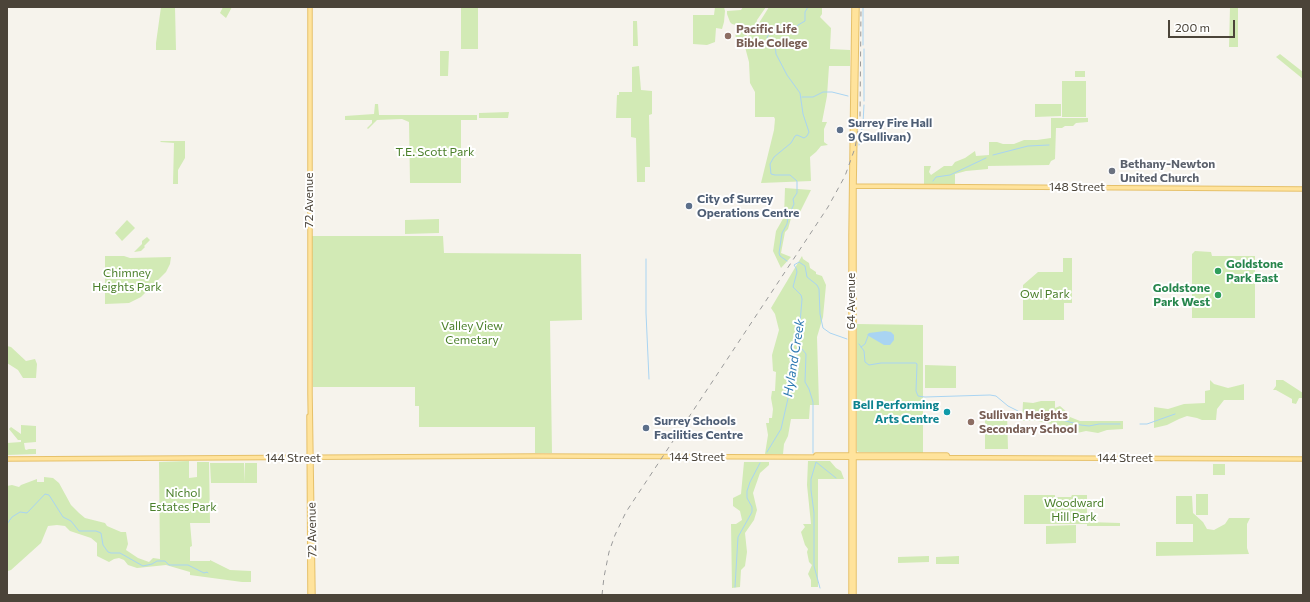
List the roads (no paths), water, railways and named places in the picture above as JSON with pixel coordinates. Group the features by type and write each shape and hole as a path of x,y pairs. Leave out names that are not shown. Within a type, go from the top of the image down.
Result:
{"main road":[{"name":"72 Avenue","path":"310,7 310,595"},
{"name":"64 Avenue","path":"854,7 851,386 854,595"},
{"name":"64 Avenue","path":"854,81 857,7"},
{"name":"64 Avenue","path":"851,595 851,491 854,423 853,186"},
{"name":"148 Street","path":"853,186 1303,188"},
{"path":"851,386 854,404"},
{"path":"851,409 854,423"},
{"name":"144 Street","path":"7,459 578,456 1303,459"},
{"name":"72 Avenue","path":"310,458 313,595"},
{"path":"851,491 854,513"}],"water":[{"path":"885,331 891,332 894,335 894,340 890,345 884,345 867,335 869,333"}],"waterway":[{"name":"Hyland Creek","path":"787,261 780,256 779,253 782,233 794,204 793,199 797,193 797,181 790,175 771,174 770,164 774,157 791,143 795,136 797,135 804,138 809,132 803,114 800,93 787,75 776,54 775,44 768,40 767,37 779,25 787,24 791,30 794,31 798,25 805,21 805,12 808,7"},
{"path":"863,7 863,45"},
{"path":"864,49 864,101"},
{"path":"802,97 813,97 823,92 832,92 848,96"},
{"path":"859,145 863,123 864,105"},
{"path":"993,155 1028,146 1049,145"},
{"path":"933,181 936,177 950,175 986,158"},
{"path":"646,259 646,313 649,379"},
{"name":"Hyland Creek","path":"767,452 781,429 797,359 802,299 801,295 793,287 797,272 794,265 799,262 805,266 807,277 817,285 819,289 820,314 823,328 830,333 847,339"},
{"path":"861,347 865,344 868,336"},
{"path":"798,344 806,354 805,382 813,402 813,453"},
{"path":"859,344 864,351 865,362 869,365 881,363 916,363 916,391 918,396 990,395 996,396 1008,406 1018,411"},
{"path":"1024,410 1081,425 1089,426 1099,424 1120,424"},
{"path":"1140,424 1147,424 1175,414"},
{"path":"820,588 814,566 814,513 811,490 811,479 816,462 836,478"},
{"name":"Hyland Creek","path":"735,587 738,537 752,512 752,507 747,498 747,491 760,463"},
{"path":"7,524 12,517 20,512 27,513 45,494 49,495 63,517 71,521 79,531 96,531 101,533 103,545 108,552 120,553 143,566 157,561 165,561 169,565 188,565 204,573 208,573"}],"railway":[{"path":"602,595 609,552 626,512 828,207 845,176 855,148 860,119 861,7"}],"place":[{"name":"Pacific Life Bible College","path":"728,36"},
{"name":"Surrey Fire Hall 9 (Sullivan)","path":"840,130"},
{"name":"Bethany-Newton United Church","path":"1112,171"},
{"name":"City of Surrey Operations Centre","path":"689,206"},
{"name":"Goldstone Park East","path":"1218,271"},
{"name":"Goldstone Park West","path":"1218,295"},
{"name":"Bell Performing Arts Centre","path":"947,412"},
{"name":"Sullivan Heights Secondary School","path":"971,422"},
{"name":"Surrey Schools Facilities Centre","path":"646,428"}],"park label":[{"name":"T.E. Scott Park","path":"435,152"},
{"name":"Chimney Heights Park","path":"127,280"},
{"name":"Owl Park","path":"1045,294"},
{"name":"Valley View Cemetary","path":"472,333"},
{"name":"Nichol Estates Park","path":"183,500"},
{"name":"Woodward Hill Park","path":"1074,510"}]}
